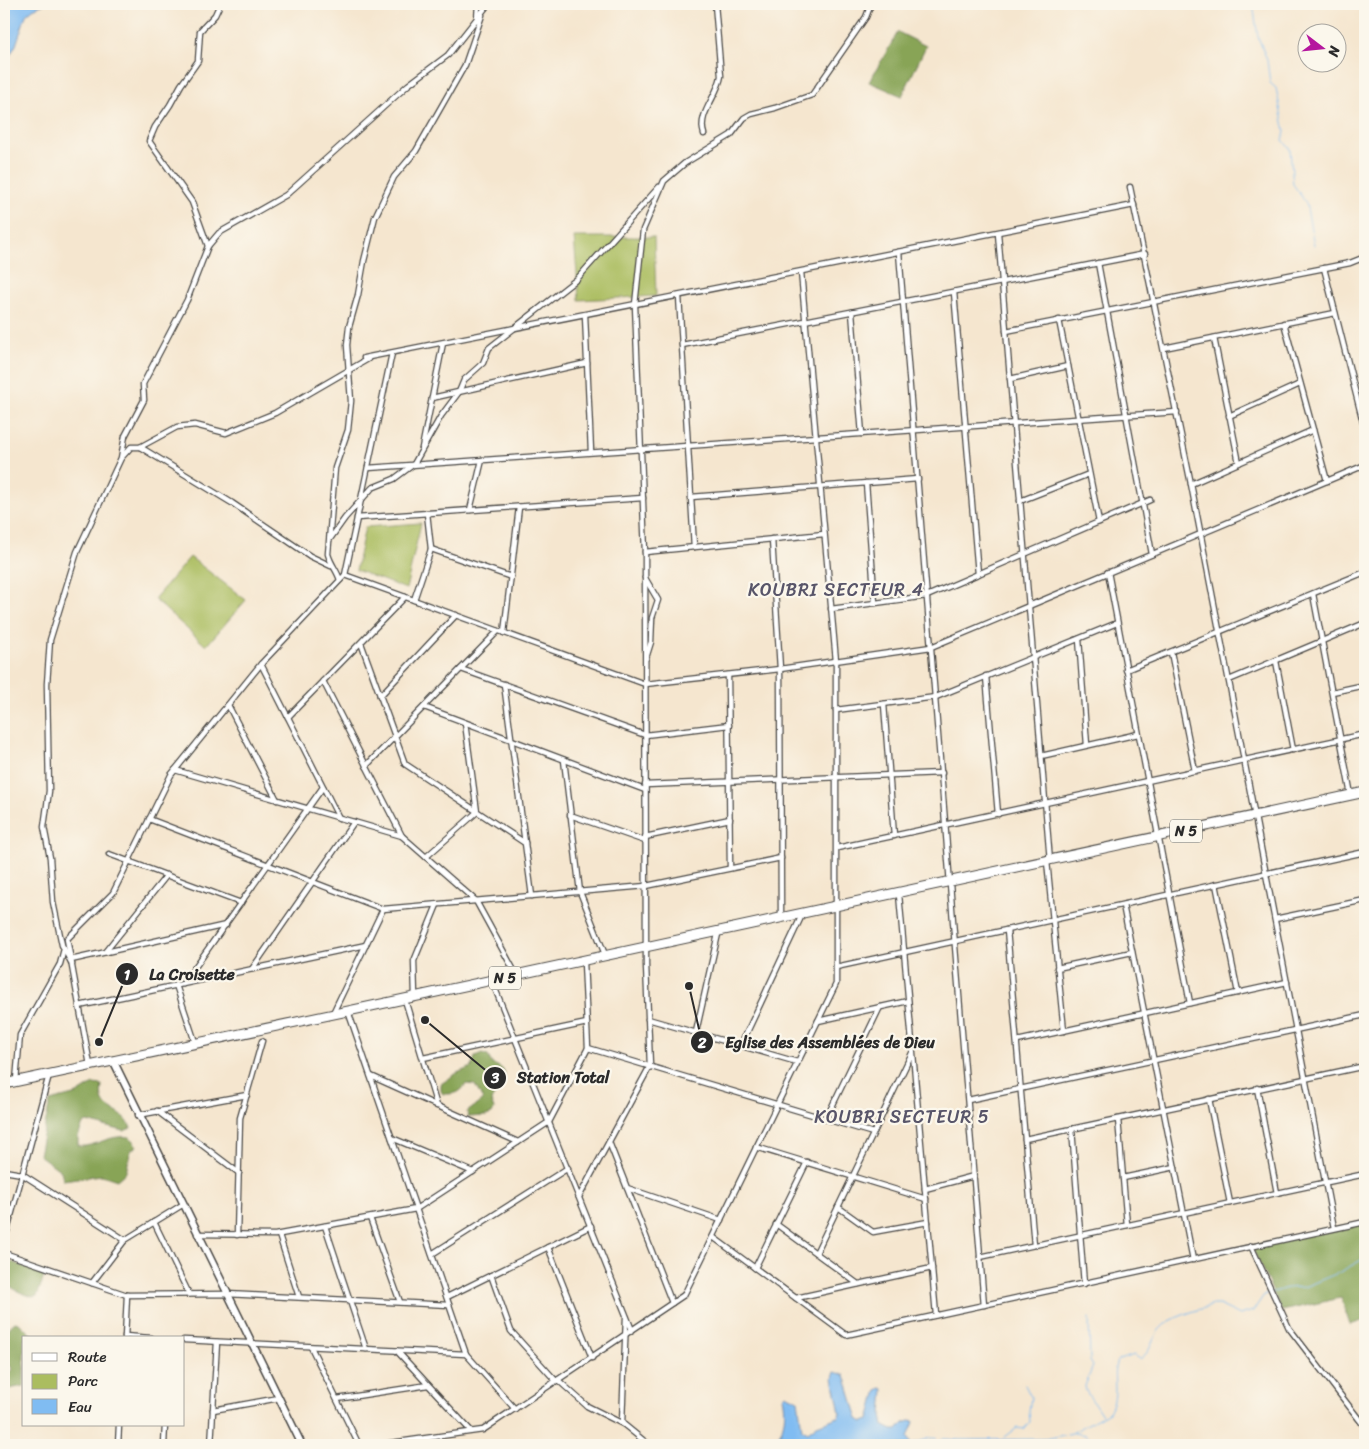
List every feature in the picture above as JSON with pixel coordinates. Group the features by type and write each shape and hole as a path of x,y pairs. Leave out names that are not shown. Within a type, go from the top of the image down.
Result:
{"highway":[{"name":"N 5","path":"4,1084 404,998 718,934 1365,792"}],"main road":[{"path":"113,1060 138,1115 302,1445"}],"street":[{"path":"208,246 192,202 149,141 155,127 170,105 180,85 198,61 200,31 215,15 220,4"},
{"path":"475,34 478,4"},
{"path":"704,134 702,120 720,85 722,76 715,4"},
{"path":"330,541 361,498 372,488 394,479 416,464 441,416 459,392 464,380 483,363 489,348 577,279 664,181 686,163 731,135 744,118 750,114 775,108 812,95 866,17 871,4"},
{"path":"72,962 64,949 53,902 50,858 44,827 49,791 47,684 50,640 77,552 121,458 125,436 144,400 143,384 187,300 208,246 219,233 286,195 408,84 448,54 488,5"},
{"path":"331,566 328,554 335,468 348,430 351,401 347,345 349,326 375,217 394,177 416,151 465,65 475,34 488,5"},
{"path":"579,1197 650,1066 646,949 645,552 634,305 643,230 664,181"},
{"path":"1130,187 1191,484 1334,1228"},
{"path":"364,358 1134,205"},
{"path":"998,233 1045,803 1048,861 1064,1031"},
{"path":"900,252 984,1305"},
{"path":"682,345 1145,254"},
{"path":"1006,331 1350,263 1365,257"},
{"path":"1098,263 1152,554"},
{"path":"1324,268 1365,430"},
{"path":"376,1445 483,1430 684,1294 836,984 836,661 801,272"},
{"path":"954,292 978,574"},
{"path":"679,296 694,547"},
{"path":"852,312 862,434"},
{"path":"1164,348 1335,313"},
{"path":"585,315 591,452"},
{"path":"1059,320 1099,522"},
{"path":"1284,324 1327,481"},
{"path":"1214,338 1238,463"},
{"path":"421,453 443,343"},
{"path":"16,1082 20,1035 60,964 68,939 113,893 174,770 261,664 345,575 392,353"},
{"path":"121,458 131,447 140,447 176,427 195,426 226,433 274,413 371,357"},
{"path":"432,398 587,363"},
{"path":"1010,379 1068,366"},
{"path":"1229,416 1300,384"},
{"path":"368,468 1176,412"},
{"path":"1191,484 1313,430"},
{"path":"140,447 232,503 310,556 331,566 338,573 340,580"},
{"path":"470,510 482,460"},
{"path":"345,575 645,684 780,669 932,647 1365,465"},
{"path":"1020,501 1089,474"},
{"path":"691,497 918,480"},
{"path":"866,484 876,603"},
{"path":"357,518 643,498"},
{"path":"831,609 927,596 1150,500"},
{"path":"504,633 519,507"},
{"path":"414,600 432,549 427,513"},
{"path":"645,552 824,534"},
{"path":"772,539 780,669 781,920"},
{"path":"432,549 511,577"},
{"path":"1108,572 1190,1003"},
{"path":"1126,670 1365,572"},
{"path":"645,578 658,600 652,618 650,642 645,664"},
{"path":"1313,594 1352,795"},
{"path":"288,717 405,597"},
{"path":"380,696 456,615"},
{"path":"836,710 936,697 1117,623"},
{"path":"1229,680 1365,624"},
{"path":"366,766 498,631"},
{"path":"1079,639 1087,745"},
{"path":"361,643 405,764 525,843"},
{"path":"1171,652 1195,771"},
{"path":"1276,661 1293,750"},
{"path":"261,664 339,818"},
{"path":"461,668 645,735 729,725"},
{"path":"728,675 730,868"},
{"path":"986,676 998,814"},
{"path":"323,681 402,836 476,901 517,976"},
{"path":"504,684 532,896"},
{"path":"1332,692 1365,686"},
{"path":"884,704 894,836"},
{"path":"228,705 277,800"},
{"path":"424,707 564,760 645,788 729,782 942,773"},
{"path":"465,722 477,812"},
{"path":"1041,756 1138,734"},
{"path":"837,848 1365,734"},
{"path":"564,760 580,892 606,957"},
{"path":"174,770 402,836"},
{"path":"184,984 324,787"},
{"path":"426,857 477,812"},
{"path":"570,815 645,839 730,818"},
{"path":"149,820 383,909 646,886 781,858"},
{"path":"252,969 354,822"},
{"path":"836,967 1365,852"},
{"path":"109,854 241,903"},
{"path":"105,952 167,875"},
{"path":"1216,884 1238,993"},
{"path":"899,894 936,1316"},
{"path":"1275,919 1365,900"},
{"path":"415,996 414,961 437,904"},
{"path":"1122,905 1193,1260"},
{"path":"333,1013 383,909"},
{"path":"741,1045 802,915"},
{"path":"72,962 105,952 226,925"},
{"path":"1007,930 1034,1245"},
{"path":"696,1032 718,934"},
{"path":"68,942 90,1065"},
{"path":"79,1006 366,945"},
{"path":"1057,968 1132,952"},
{"path":"197,1234 279,1235 416,1209 549,1122 588,1048 584,962"},
{"path":"492,981 632,1330"},
{"path":"1017,1041 1288,982"},
{"path":"176,985 195,1042"},
{"path":"404,998 438,1106"},
{"path":"818,1021 908,1001"},
{"path":"826,1119 880,1007"},
{"path":"348,1010 466,1354 515,1408"},
{"path":"968,1100 1365,1015"},
{"path":"648,1019 798,1062"},
{"path":"423,1058 587,1023"},
{"path":"237,1235 240,1118 262,1041"},
{"path":"588,1048 873,1134"},
{"path":"816,1253 913,1052"},
{"path":"1025,1139 1365,1066"},
{"path":"4,1242 49,1074"},
{"path":"370,1076 518,1142"},
{"path":"1257,1088 1277,1193"},
{"path":"138,1115 247,1095"},
{"path":"1209,1099 1230,1203"},
{"path":"157,1111 238,1173"},
{"path":"1118,1118 1127,1225"},
{"path":"1072,1129 1084,1284"},
{"path":"392,1138 473,1172"},
{"path":"609,1142 672,1303"},
{"path":"756,1147 926,1199"},
{"path":"755,1268 807,1162"},
{"path":"1123,1178 1175,1167"},
{"path":"432,1254 568,1168"},
{"path":"4,1171 22,1174 125,1240"},
{"path":"980,1257 1365,1174"},
{"path":"925,1189 974,1176"},
{"path":"627,1188 721,1220"},
{"path":"92,1283 125,1240 182,1204"},
{"path":"838,1207 873,1232 928,1222"},
{"path":"370,1218 400,1302"},
{"path":"154,1222 190,1294"},
{"path":"712,1237 846,1335 1365,1222"},
{"path":"776,1224 858,1284"},
{"path":"325,1226 366,1349"},
{"path":"447,1297 591,1226"},
{"path":"279,1235 299,1297"},
{"path":"1251,1246 1289,1328 1365,1427"},
{"path":"548,1247 592,1358"},
{"path":"4,1252 128,1295 227,1294 450,1305"},
{"path":"796,1298 932,1268"},
{"path":"491,1275 511,1331 557,1381 587,1406 623,1424 649,1445"},
{"path":"125,1336 128,1295"},
{"path":"623,1424 626,1313"},
{"path":"185,1340 466,1354"},
{"path":"211,1445 217,1342"},
{"path":"311,1347 359,1445"},
{"path":"397,1351 470,1431"},
{"path":"337,1399 428,1384"},
{"path":"213,1410 279,1398"},
{"path":"118,1445 119,1426"},
{"path":"164,1445 165,1426"}],"green space":[{"path":"898,32 926,46 902,96 869,82"},
{"path":"574,237 654,237 656,296 579,300"},
{"path":"421,523 406,589 356,570 365,527"},
{"path":"190,557 246,600 206,646 154,599"},
{"path":"482,1054 488,1056 492,1064 504,1071 504,1081 491,1101 494,1109 492,1114 468,1117 467,1112 483,1100 475,1085 466,1084 456,1093 443,1094 441,1084 457,1073 472,1067 475,1057"},
{"path":"93,1084 102,1085 101,1095 103,1101 122,1116 131,1128 124,1131 87,1122 83,1124 78,1137 78,1146 90,1145 115,1137 130,1137 137,1146 131,1150 126,1172 117,1180 102,1175 63,1180 61,1171 39,1155 50,1101 77,1094"},
{"path":"1365,1222 1365,1320 1350,1325 1341,1298 1282,1311 1251,1246"},
{"path":"9,1261 45,1274 37,1296 33,1297 10,1286 6,1276"},
{"path":"15,1322 19,1323 33,1336 22,1336 22,1386 9,1389 5,1385 5,1378 12,1369 6,1357 4,1344 10,1327"}],"water":[{"path":"4,4 44,4 26,15 16,45 4,65"},
{"path":"835,1372 845,1375 858,1419 863,1422 869,1420 877,1390 884,1389 882,1415 884,1426 892,1430 898,1430 904,1423 913,1420 914,1422 908,1437 912,1445 770,1445 779,1436 783,1424 785,1410 783,1397 786,1394 798,1400 802,1429 808,1432 817,1425 838,1417 840,1413 833,1378"}],"waterway":[{"path":"1253,4 1258,37 1267,60 1270,83 1276,88 1285,132 1283,140 1290,149 1293,184 1306,203 1314,245"},
{"path":"908,1445 931,1438 960,1440 1046,1439 1072,1433 1109,1412 1114,1398 1114,1373 1117,1361 1134,1355 1140,1359 1144,1356 1159,1330 1170,1321 1184,1314 1213,1305 1219,1305 1240,1315 1253,1311 1264,1295 1287,1288 1304,1287 1338,1273 1365,1258"},
{"path":"1089,1318 1090,1361 1093,1366 1085,1386 1086,1391 1102,1415"},
{"path":"1005,1437 1017,1428 1024,1429 1030,1422 1031,1397 1025,1385"},
{"path":"1074,1433 1086,1435 1096,1445"}],"place":[{"name":"Eglise des Assemblées de Dieu","path":"689,986"},
{"name":"Station Total","path":"425,1020"},
{"name":"La Croisette","path":"99,1042"}],"district":[{"name":"KOUBRI SECTEUR 4","path":"836,590"},
{"name":"KOUBRI SECTEUR 5","path":"902,1117"}]}
